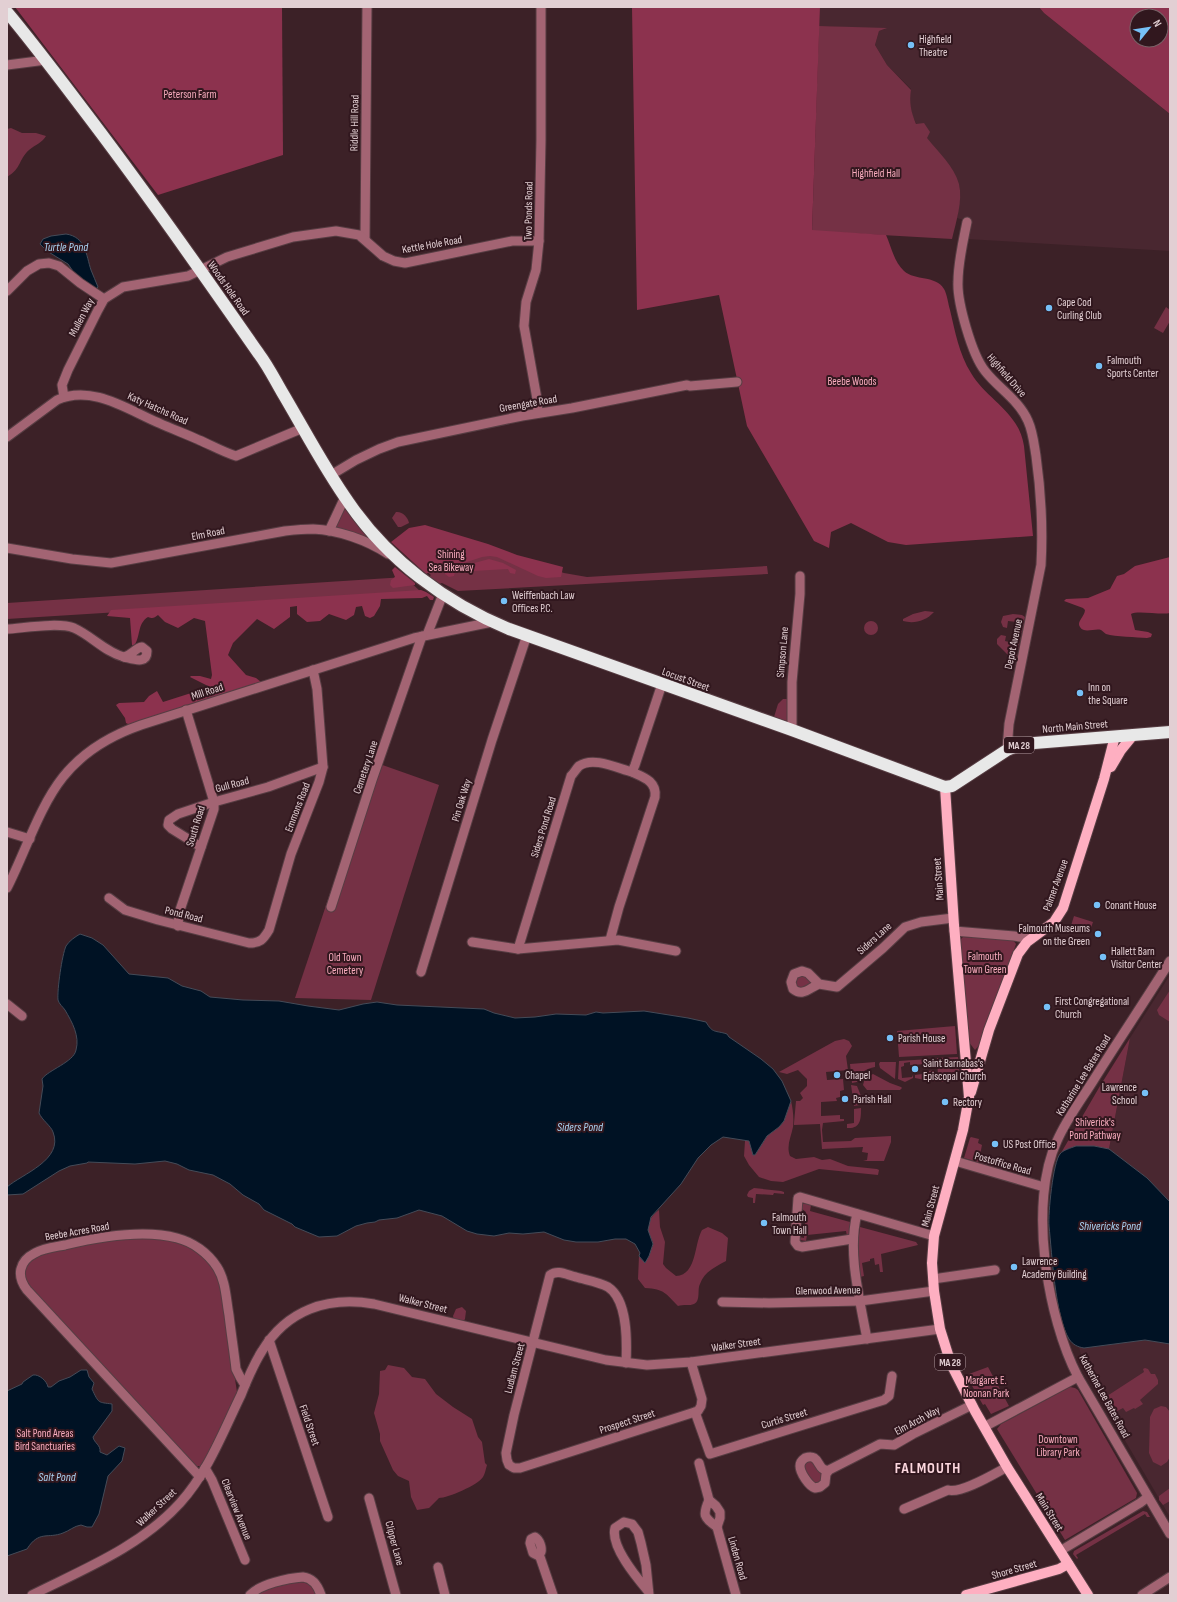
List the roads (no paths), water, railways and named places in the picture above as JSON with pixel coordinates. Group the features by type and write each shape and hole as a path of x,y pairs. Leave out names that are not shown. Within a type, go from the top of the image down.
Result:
{"highway":[{"name":"Woods Hole Road","path":"7,12 46,60 140,184 261,357 331,475 357,514 384,545 406,566 425,581"},
{"name":"Locust Street","path":"425,581 459,604 492,622 945,787"},
{"name":"North Main Street","path":"945,787 952,786 1007,750 1022,744 1170,732"}],"main road":[{"name":"Palmer Avenue","path":"1104,779 1121,750 1134,734"},
{"name":"Palmer Avenue","path":"969,1097 986,1043 1018,954 1031,939 1054,922 1063,908 1104,779 1115,736"},
{"name":"Main Street","path":"945,787 954,931 969,1097 963,1130 934,1236 932,1259 933,1279 940,1329 951,1364 984,1427 1007,1467 1088,1595"},
{"path":"966,1064 976,1056 986,1043"},
{"name":"Shore Street","path":"966,1595 1058,1569 1068,1564"}],"street":[{"name":"Riddle Hill Road","path":"365,239 367,7"},
{"name":"Two Ponds Road","path":"538,413 538,399 524,326 526,302 535,274 539,241 541,7"},
{"path":"7,64 46,60"},
{"name":"Highfield Drive","path":"967,222 961,252 958,283 965,322 974,352 981,366 1016,403 1026,416 1031,428 1039,478 1042,543"},
{"name":"Kettle Hole Road","path":"201,271 227,257 293,237 336,231 351,232 359,235 365,239 372,248 383,256 394,261 405,263 512,240 539,241"},
{"path":"7,291 27,271 39,264 49,263 59,266 80,283 104,299"},
{"name":"Mullen Way","path":"64,397 62,385 68,370 104,299 123,287 178,278 201,271"},
{"path":"7,276 16,281"},
{"name":"Greengate Road","path":"331,475 356,460 398,442 538,413 572,408 687,385 737,382"},
{"name":"Katy Hatchs Road","path":"7,437 57,400 76,395 104,398 125,406 158,423 236,456 303,428"},
{"path":"329,531 345,497"},
{"name":"Elm Road","path":"7,548 112,564 285,531 312,529 329,531 366,542 406,566"},
{"name":"Depot Avenue","path":"1007,750 1010,724 1040,572 1042,543"},
{"name":"Simpson Lane","path":"792,730 792,682 800,594 800,576"},
{"name":"Cemetery Lane","path":"331,907 372,780 425,635 444,594"},
{"name":"Mill Road","path":"7,888 41,815 58,784 68,770 88,753 110,738 126,730 186,710 425,635 492,622"},
{"path":"7,629 45,626 70,627 80,631 115,655 124,657"},
{"name":"Pin Oak Way","path":"421,972 526,635"},
{"name":"Emmons Road","path":"257,943 264,939 268,930 292,854 319,782 323,767 317,689 313,670"},
{"path":"632,772 662,684"},
{"name":"South Road","path":"178,926 179,912 214,809 214,802 186,710"},
{"name":"Siders Pond Road","path":"518,949 571,776 580,766 589,762 597,762 632,772 650,781 655,788 655,797 619,907 610,940"},
{"name":"Gull Road","path":"201,847 168,825 168,822 172,817 214,802 268,787 323,767"},
{"path":"7,832 30,839"},
{"name":"Pond Road","path":"109,898 125,910 178,926 249,943 257,943"},
{"name":"Siders Lane","path":"819,984 831,986 840,985 905,927 921,922 953,918"},
{"path":"954,931 1014,936 1031,939"},
{"path":"472,942 518,949 618,940 676,951"},
{"name":"Katharine Lee Bates Road","path":"1044,1187 1053,1149 1060,1134 1170,961"},
{"path":"7,1004 22,1016"},
{"name":"Postoffice Road","path":"955,1161 1044,1187"},
{"name":"Katherine Lee Bates Road","path":"1044,1187 1043,1228 1048,1275 1053,1302 1064,1342 1078,1377 1170,1534"},
{"path":"852,1239 802,1247 798,1246 795,1242 795,1232 798,1198 800,1197 934,1236"},
{"path":"857,1214 852,1239 860,1301 867,1339"},
{"name":"Beebe Acres Road","path":"200,1477 27,1290 23,1285 20,1276 22,1265 30,1256 43,1249 90,1239 148,1234 176,1237 194,1245 203,1250 214,1263 223,1279 236,1369 245,1385"},
{"path":"933,1279 995,1270"},
{"name":"Ludlam Street","path":"514,1468 508,1462 506,1453 548,1279 552,1273 558,1272 603,1285 615,1293 620,1302 624,1315 627,1348 626,1363"},
{"name":"Glenwood Avenue","path":"722,1302 769,1303 860,1301 934,1291"},
{"name":"Walker Street","path":"32,1595 136,1542 168,1515 190,1491 200,1477 256,1361 269,1340 280,1327 304,1312 328,1303 349,1301 385,1306 606,1360 656,1365 692,1362 940,1329"},
{"name":"Field Street","path":"269,1340 328,1517"},
{"path":"692,1362 702,1402 700,1408 695,1412"},
{"name":"Curtis Street","path":"695,1412 710,1454 884,1400 889,1396 892,1376"},
{"path":"984,1427 1078,1377"},
{"name":"Elm Arch Way","path":"830,1470 880,1444 894,1445 904,1441 913,1434 972,1405"},
{"name":"Prospect Street","path":"514,1468 520,1468 556,1457 695,1412"},
{"name":"Linden Road","path":"699,1463 709,1500 720,1512 717,1527 736,1595"},
{"path":"904,1509 948,1490 953,1492 1007,1467"},
{"name":"Clearview Avenue","path":"205,1468 212,1480 245,1560"},
{"path":"1060,1551 1148,1497"},
{"name":"Clipper Lane","path":"369,1498 396,1595"},
{"name":"Linden Road","path":"709,1500 705,1509 705,1514 707,1519 717,1527"},
{"path":"624,1522 632,1524 640,1536 646,1565 648,1593 631,1570 615,1539 615,1528 624,1522"},
{"path":"539,1554 553,1595"},
{"path":"438,1566 445,1595"},
{"path":"250,1595 255,1590 264,1586 303,1577 308,1577 314,1582 321,1595"},
{"path":"1142,1595 1170,1577"}],"water":[{"name":"Turtle Pond","path":"66,234 78,239 84,248 98,287 96,289 75,274 68,264 47,251 40,244 43,239 51,236"},
{"name":"Siders Pond","path":"80,934 92,938 103,945 129,974 168,978 182,986 201,991 210,997 279,1001 339,1010 377,1002 397,1005 484,1009 515,1018 556,1014 586,1015 596,1012 644,1011 706,1022 713,1030 727,1034 773,1069 782,1081 791,1101 784,1121 767,1136 755,1155 753,1155 749,1141 723,1137 711,1145 698,1158 681,1184 651,1217 648,1230 653,1244 645,1263 639,1256 640,1253 635,1244 626,1239 598,1242 576,1242 564,1240 544,1232 523,1234 509,1233 494,1236 477,1234 467,1231 442,1216 419,1210 397,1218 379,1220 356,1226 337,1236 319,1237 295,1227 264,1210 259,1204 243,1195 230,1184 213,1175 189,1170 177,1164 165,1161 135,1164 88,1162 70,1166 59,1171 23,1194 7,1195 7,1187 40,1165 53,1151 55,1142 53,1132 39,1113 43,1086 42,1079 71,1058 76,1050 77,1040 75,1029 58,1000 58,995 64,950 70,941"},
{"name":"Shivericks Pond","path":"1076,1146 1094,1146 1109,1149 1147,1178 1170,1202 1170,1344 1145,1340 1084,1348 1072,1343 1064,1329 1057,1301 1053,1268 1049,1226 1050,1200 1057,1159 1063,1151"},
{"name":"Salt Pond","path":"81,1370 87,1370 89,1377 94,1383 92,1389 98,1400 112,1404 112,1411 93,1437 100,1452 107,1455 119,1446 125,1448 122,1461 108,1476 99,1514 92,1527 81,1525 58,1535 40,1537 31,1543 27,1549 7,1556 7,1391 22,1384 33,1375 42,1378 48,1387 51,1387 59,1381 70,1377"}],"place":[{"name":"Highfield Theatre","path":"911,45"},
{"name":"Cape Cod Curling Club","path":"1049,308"},
{"name":"Falmouth Sports Center","path":"1099,366"},
{"name":"Weiffenbach Law Offices P.C.","path":"504,601"},
{"name":"Inn on the Square","path":"1080,693"},
{"name":"Conant House","path":"1097,905"},
{"name":"Falmouth Museums on the Green","path":"1098,934"},
{"name":"Hallett Barn Visitor Center","path":"1103,957"},
{"name":"First Congregational Church","path":"1047,1007"},
{"name":"Parish House","path":"890,1038"},
{"name":"Saint Barnabas's Episcopal Church","path":"915,1069"},
{"name":"Chapel","path":"837,1075"},
{"name":"Lawrence School","path":"1145,1093"},
{"name":"Parish Hall","path":"845,1099"},
{"name":"Rectory","path":"945,1102"},
{"name":"US Post Office","path":"995,1144"},
{"name":"Falmouth Town Hall","path":"764,1223"},
{"name":"Lawrence Academy Building","path":"1014,1267"}],"district":[{"name":"FALMOUTH","path":"928,1468"}],"park label":[{"name":"Peterson Farm","path":"190,94"},
{"name":"Highfield Hall","path":"876,173"},
{"name":"Beebe Woods","path":"852,381"},
{"name":"Shining Sea Bikeway","path":"451,560"},
{"name":"Falmouth Town Green","path":"985,962"},
{"name":"Old Town Cemetery","path":"345,963"},
{"name":"Shiverick's Pond Pathway","path":"1095,1128"},
{"name":"Margaret E. Noonan Park","path":"986,1386"},
{"name":"Salt Pond Areas Bird Sanctuaries","path":"45,1439"},
{"name":"Downtown Library Park","path":"1058,1445"}]}
